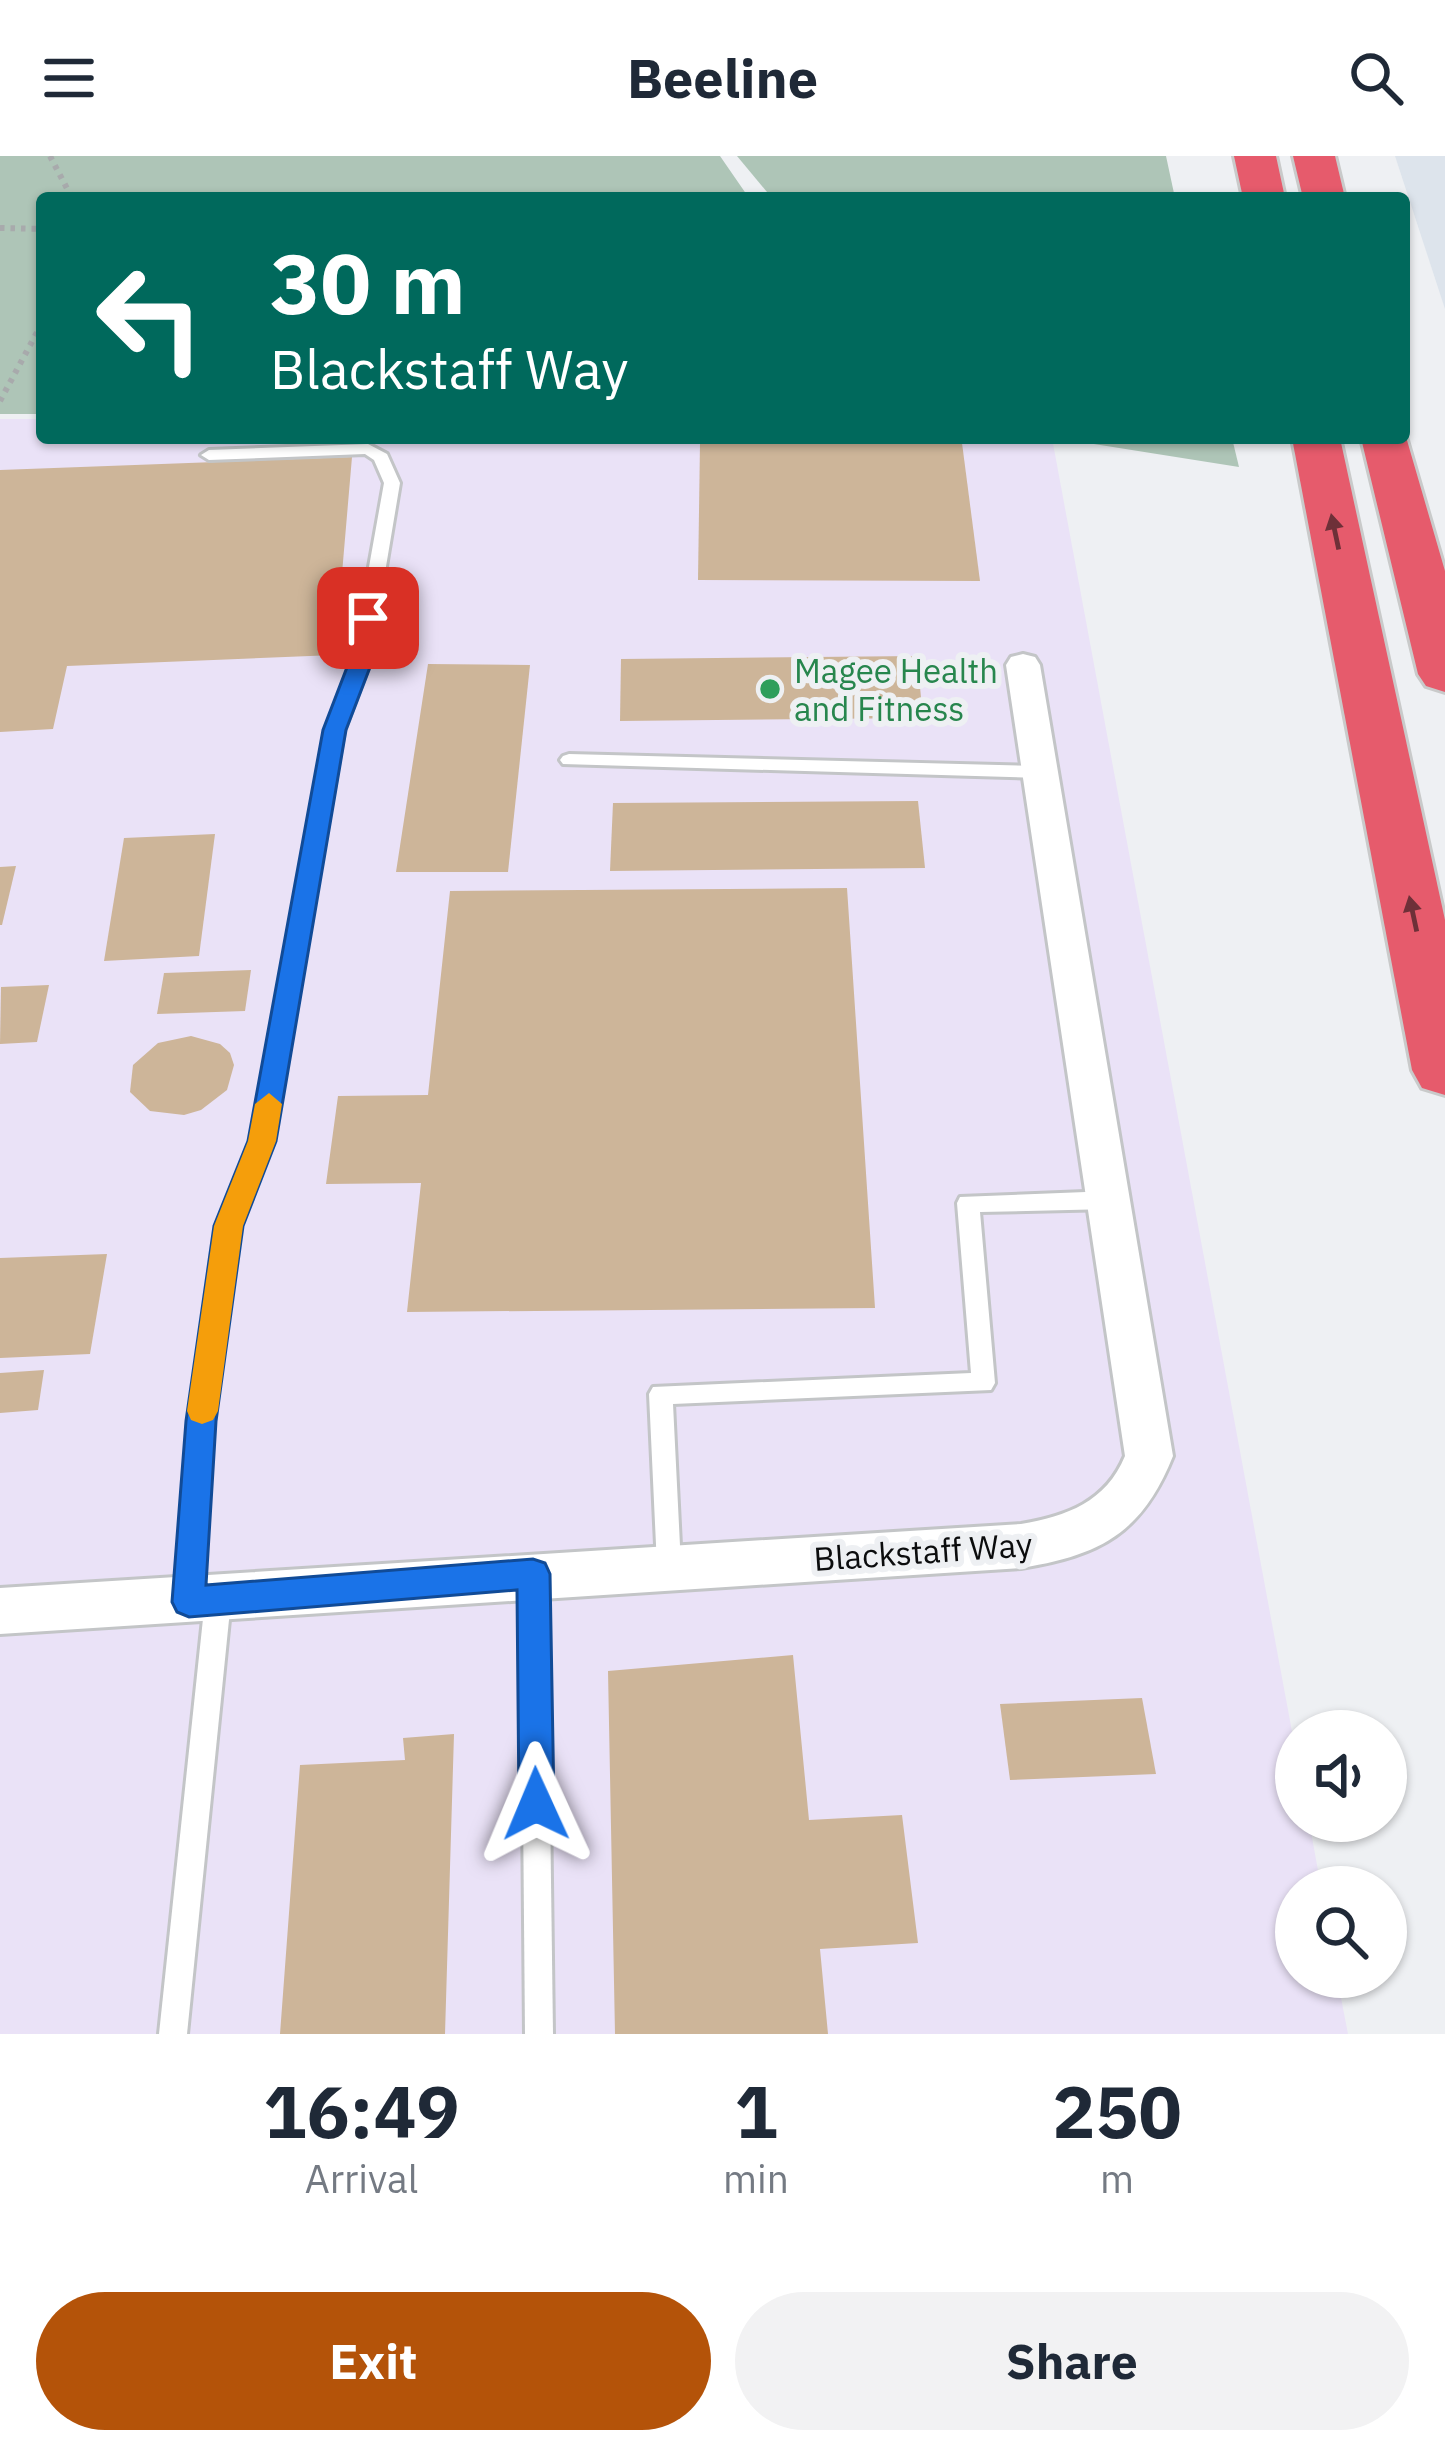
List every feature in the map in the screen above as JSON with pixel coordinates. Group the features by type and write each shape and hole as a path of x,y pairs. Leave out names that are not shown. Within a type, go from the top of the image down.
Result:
{"highway":[{"path":"1255,156 1263,192"},
{"path":"1314,156 1323,192"},
{"path":"1317,444 1445,1070"},
{"path":"1387,444 1445,674"}],"street":[{"name":"Blackstaff Way","path":"0,1611 1058,1541 1095,1526 1124,1504 1140,1484 1149,1456 1023,664"}],"lane":[{"path":"173,2034 204,1601 201,1421 229,1226 262,1141 334,730 361,662 392,483 381,457 368,449 209,455"},
{"path":"569,760 1040,772"},
{"path":"669,1566 661,1394 983,1383 968,1203 1111,1200"},
{"path":"533,1574 539,2034"}],"path":[{"path":"50,156 69,192"},
{"path":"0,228 36,229"},
{"path":"0,400 36,334"}],"shaded area":[{"path":"1395,156 1445,156 1445,309 1410,192"},
{"path":"0,419 36,419 36,444 1053,444 1288,1710 1275,1710 1275,1842 1313,1842 1317,1866 1275,1866 1275,1998 1341,1998 1348,2034 0,2034"}],"green space":[{"path":"0,156 720,156 745,192 36,192 36,414 0,414"},
{"path":"737,156 1166,156 1174,192 767,192"},
{"path":"1094,444 1233,444 1239,467"}],"building":[{"path":"700,444 962,444 980,581 698,580"},
{"path":"352,457 335,655 67,666 53,729 0,732 0,470"},
{"name":"Magee Health and Fitness","path":"917,656 923,718 620,721 621,659"},
{"path":"428,664 530,665 508,872 396,872"},
{"path":"918,801 925,868 610,871 613,803"},
{"path":"215,834 199,956 104,961 124,838"},
{"path":"16,866 2,925 0,925 0,867"},
{"path":"847,888 875,1308 407,1312 421,1183 326,1184 338,1096 428,1095 450,891"},
{"path":"251,970 245,1011 157,1014 164,973"},
{"path":"49,985 37,1042 0,1044 1,987"},
{"path":"191,1036 220,1044 230,1053 234,1065 227,1090 201,1110 184,1115 150,1111 130,1092 133,1065 158,1043"},
{"path":"107,1254 90,1354 0,1358 0,1258"},
{"path":"44,1370 38,1410 0,1413 0,1373"},
{"path":"793,1655 809,1820 902,1815 918,1943 820,1949 828,2034 615,2034 608,1671"},
{"path":"1142,1698 1156,1774 1010,1780 1000,1704"},
{"path":"454,1734 445,2034 280,2034 300,1765 405,1760 403,1738"}],"slow traffic":[{"path":"202,1411 229,1226 262,1141 269,1104"}],"place":[{"name":"Magee Health and Fitness","path":"770,689"}],"route":[{"path":"368,618 361,662 334,730 262,1141 229,1226 201,1421 189,1602 533,1574 536,1804"}]}
